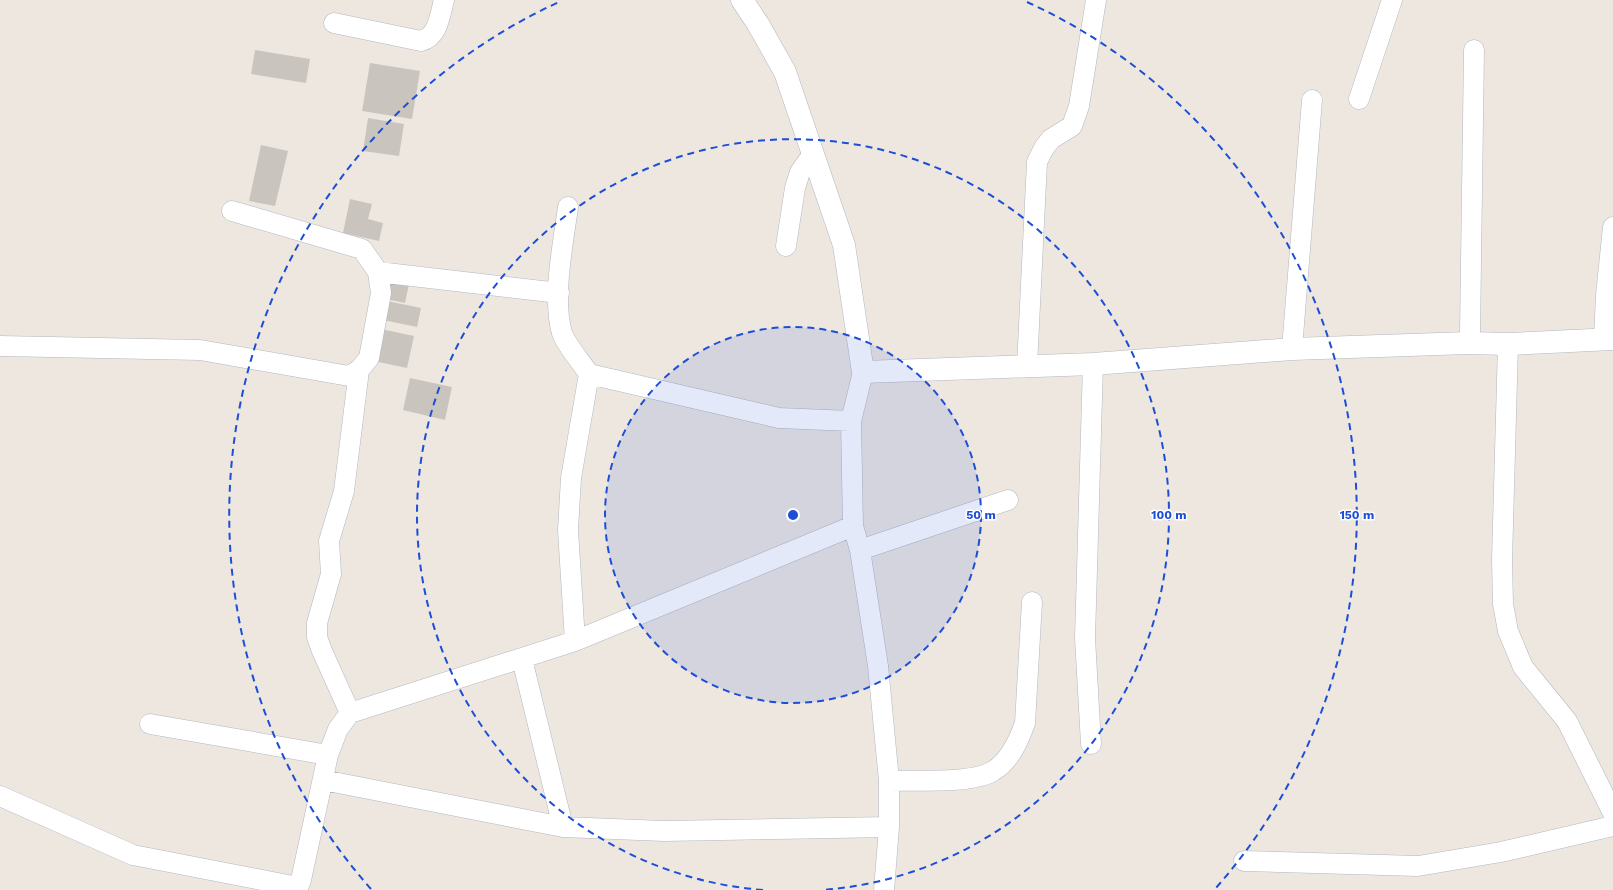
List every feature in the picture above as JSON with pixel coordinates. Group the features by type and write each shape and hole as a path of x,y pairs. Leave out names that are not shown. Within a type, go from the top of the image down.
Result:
{"street":[{"path":"334,23 421,41 428,39 434,32 444,0"},
{"path":"742,0 758,24 785,72 844,245 863,372 851,421 853,526 860,550 878,666 889,781 889,827 884,890"},
{"path":"1027,366 1037,162 1044,148 1051,139 1072,126 1079,106 1096,0"},
{"path":"1359,99 1392,0"},
{"path":"1468,343 1470,333 1474,50"},
{"path":"1292,349 1312,100"},
{"path":"786,246 795,188 800,172 813,154"},
{"path":"568,207 558,310 562,334 589,374 779,418 851,421"},
{"path":"0,346 200,350 349,376 359,370 369,358 381,293 378,272 362,249 232,211"},
{"path":"863,372 1093,364 1292,349 1468,343 1508,344 1609,339 1606,294 1613,227"},
{"path":"378,272 559,293"},
{"path":"1508,344 1502,560 1503,604 1508,631 1523,667 1567,720 1613,813"},
{"path":"1091,744 1085,638 1093,364"},
{"path":"350,713 322,651 317,637 317,623 332,574 330,541 344,491 359,370"},
{"path":"575,641 568,530 571,478 589,374"},
{"path":"860,550 1008,500"},
{"path":"0,796 133,855 298,889 328,755 338,729 350,713 575,641 853,526"},
{"path":"889,781 972,778 993,771 1009,756 1020,739 1025,723 1032,602"},
{"path":"522,659 563,827"},
{"path":"150,724 328,755"},
{"path":"322,780 563,827 664,831 889,827"},
{"path":"1244,861 1418,866 1501,852 1613,826"}],"building":[{"path":"255,50 310,59 306,83 251,74"},
{"path":"370,63 420,71 412,119 362,111"},
{"path":"368,118 404,124 399,156 363,151"},
{"path":"261,145 288,151 275,206 249,201"},
{"path":"350,199 372,204 368,219 383,223 379,241 343,233"},
{"path":"391,274 410,279 405,303 386,299"},
{"path":"387,301 421,308 417,327 383,320"},
{"path":"381,329 414,336 407,368 374,361"},
{"path":"410,378 452,387 445,420 403,410"}]}
